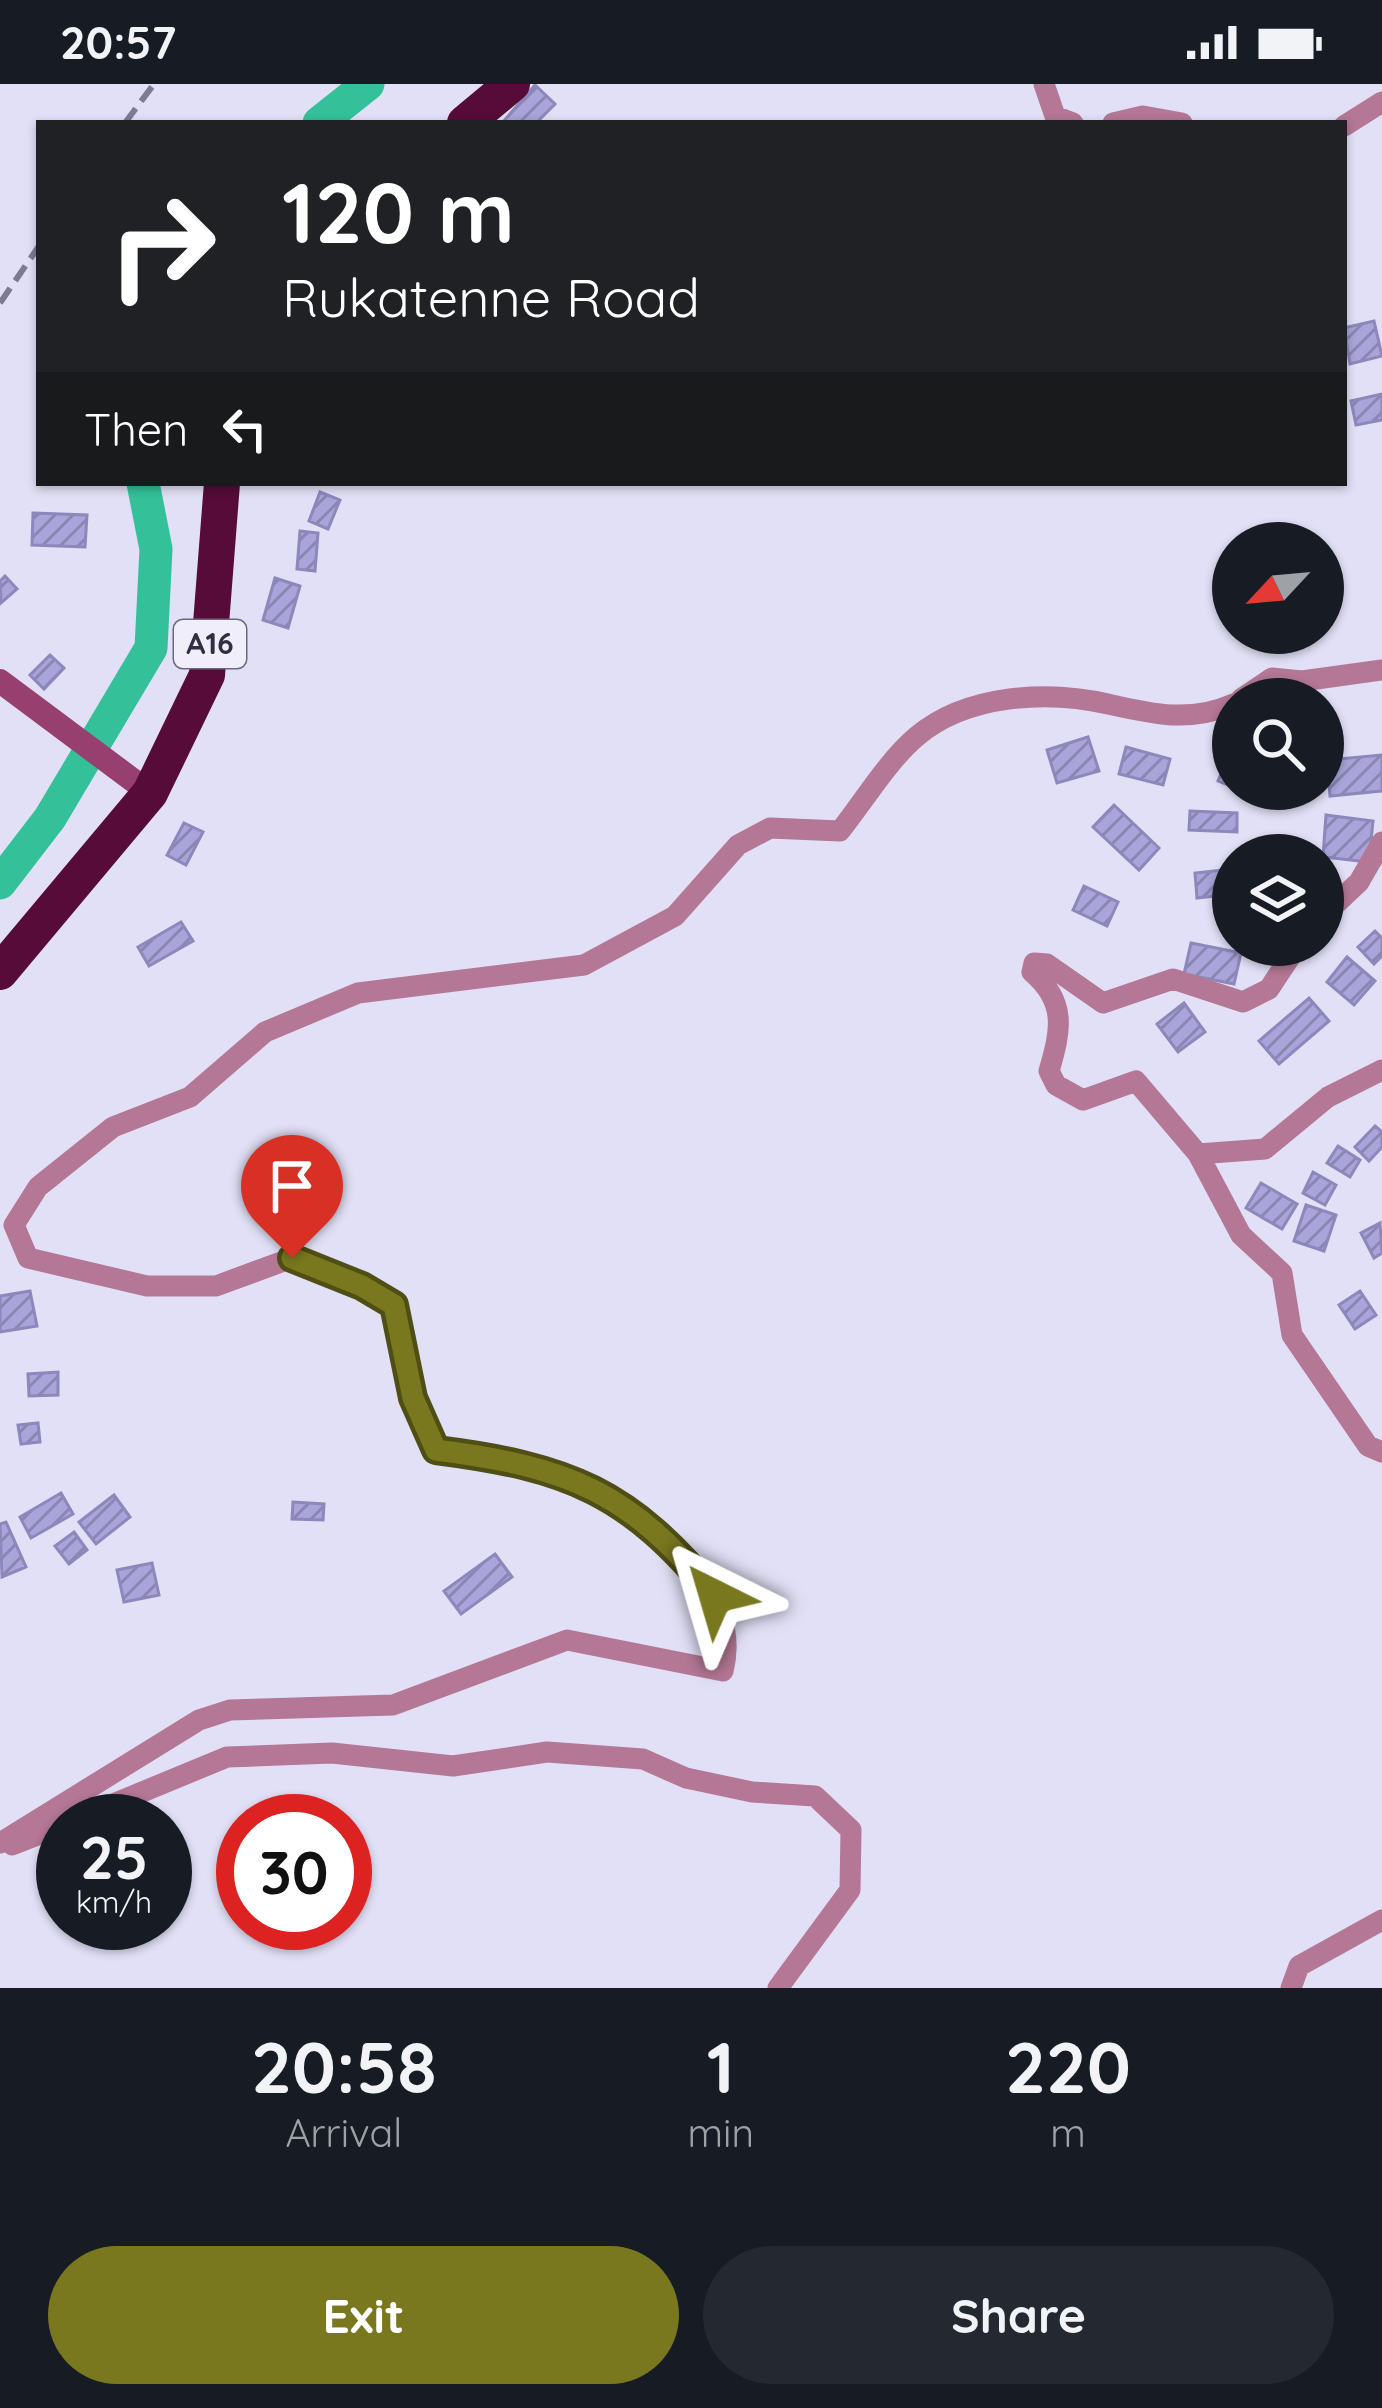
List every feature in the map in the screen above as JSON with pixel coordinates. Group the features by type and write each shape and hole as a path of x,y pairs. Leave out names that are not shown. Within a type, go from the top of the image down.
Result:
{"highway":[{"path":"468,120 512,84"},
{"name":"A16","path":"0,972 150,793 207,675 222,486"}],"street":[{"path":"1044,84 1055,116 1065,120"},
{"path":"1347,124 1382,102"},
{"path":"1126,120 1143,116 1165,120"},
{"path":"1324,678 1382,670"},
{"path":"0,681 150,793"},
{"path":"0,1846 200,1720 230,1710 393,1705 567,1640 723,1671 728,1651 715,1596 650,1523 564,1474 436,1450 413,1398 394,1305 362,1286 292,1258 216,1286 147,1286 28,1258 14,1225 38,1187 113,1127 190,1097 265,1032 358,992 584,965 675,916 738,845 770,828 840,830 916,736 971,707 1060,693 1177,716 1212,712"},
{"path":"1344,896 1359,882 1382,842"},
{"path":"1284,966 1269,989 1243,1002 1173,979 1102,1003 1047,964 1034,963 1031,971 1049,987 1063,1024 1049,1071 1056,1085 1083,1100 1136,1081 1198,1154 1241,1235 1282,1273 1292,1335 1368,1446 1382,1452"},
{"path":"1198,1154 1265,1149 1328,1097 1382,1070"},
{"path":"137,1794 227,1757 332,1754 453,1766 547,1753 644,1759 708,1783 815,1796 851,1830 850,1890 778,1988"},
{"path":"0,1846 36,1834"},
{"path":"1291,1988 1299,1966 1382,1920"}],"building":[{"path":"535,85 555,104 539,120 505,120"},
{"path":"1374,321 1382,356 1350,364 1347,327"},
{"path":"1382,394 1382,420 1356,425 1351,401"},
{"path":"320,492 340,500 328,529 309,521"},
{"path":"33,513 87,515 85,547 32,545"},
{"path":"300,531 318,533 315,571 297,569"},
{"path":"5,576 17,589 1,603 0,581"},
{"path":"275,578 300,586 288,628 263,620"},
{"path":"50,655 64,668 44,689 30,675"},
{"path":"1088,737 1099,771 1057,783 1047,750"},
{"path":"1126,747 1170,759 1163,785 1119,774"},
{"path":"1382,755 1382,791 1344,795 1344,758"},
{"path":"1114,805 1159,848 1139,870 1093,827"},
{"path":"1190,811 1237,813 1237,832 1189,830"},
{"path":"1326,815 1373,821 1369,862 1344,859 1344,834 1325,834"},
{"path":"184,823 203,832 186,865 167,855"},
{"path":"1212,871 1212,896 1197,898 1195,873"},
{"path":"1084,886 1118,902 1107,926 1073,910"},
{"path":"181,922 193,941 149,966 138,947"},
{"path":"1375,931 1382,938 1382,956 1374,964 1358,947"},
{"path":"1191,943 1212,947 1212,966 1238,966 1234,984 1184,974"},
{"path":"1347,957 1375,981 1354,1005 1327,982"},
{"path":"1309,998 1329,1021 1279,1064 1259,1041"},
{"path":"1184,1003 1205,1032 1178,1052 1157,1024"},
{"path":"1375,1126 1382,1132 1382,1147 1369,1161 1355,1147"},
{"path":"1338,1146 1360,1160 1350,1177 1327,1163"},
{"path":"1313,1172 1336,1185 1325,1205 1303,1193"},
{"path":"1261,1183 1297,1204 1282,1229 1246,1208"},
{"path":"1306,1205 1336,1215 1324,1251 1294,1241"},
{"path":"1380,1223 1382,1253 1374,1258 1361,1233"},
{"path":"30,1291 37,1326 0,1332 0,1296"},
{"path":"1360,1291 1376,1315 1355,1329 1339,1305"},
{"path":"58,1372 58,1395 29,1396 28,1374"},
{"path":"38,1423 40,1442 21,1444 18,1425"},
{"path":"61,1493 73,1514 31,1538 20,1517"},
{"path":"114,1495 130,1517 96,1544 79,1522"},
{"path":"293,1502 324,1504 323,1520 292,1519"},
{"path":"6,1522 26,1567 2,1577 0,1524"},
{"path":"74,1532 87,1550 69,1564 55,1546"},
{"path":"495,1554 512,1577 461,1614 444,1591"},
{"path":"152,1563 159,1595 124,1602 117,1570"}],"waterway":[{"path":"323,120 368,84"},
{"path":"0,883 50,818 151,648 156,549 144,486"}],"railway":[{"path":"127,120 154,84"},
{"path":"0,303 36,250"}],"route":[{"path":"292,1258 362,1286 394,1305 401,1358 436,1450 564,1474 590,1487 650,1523 715,1596"}]}
